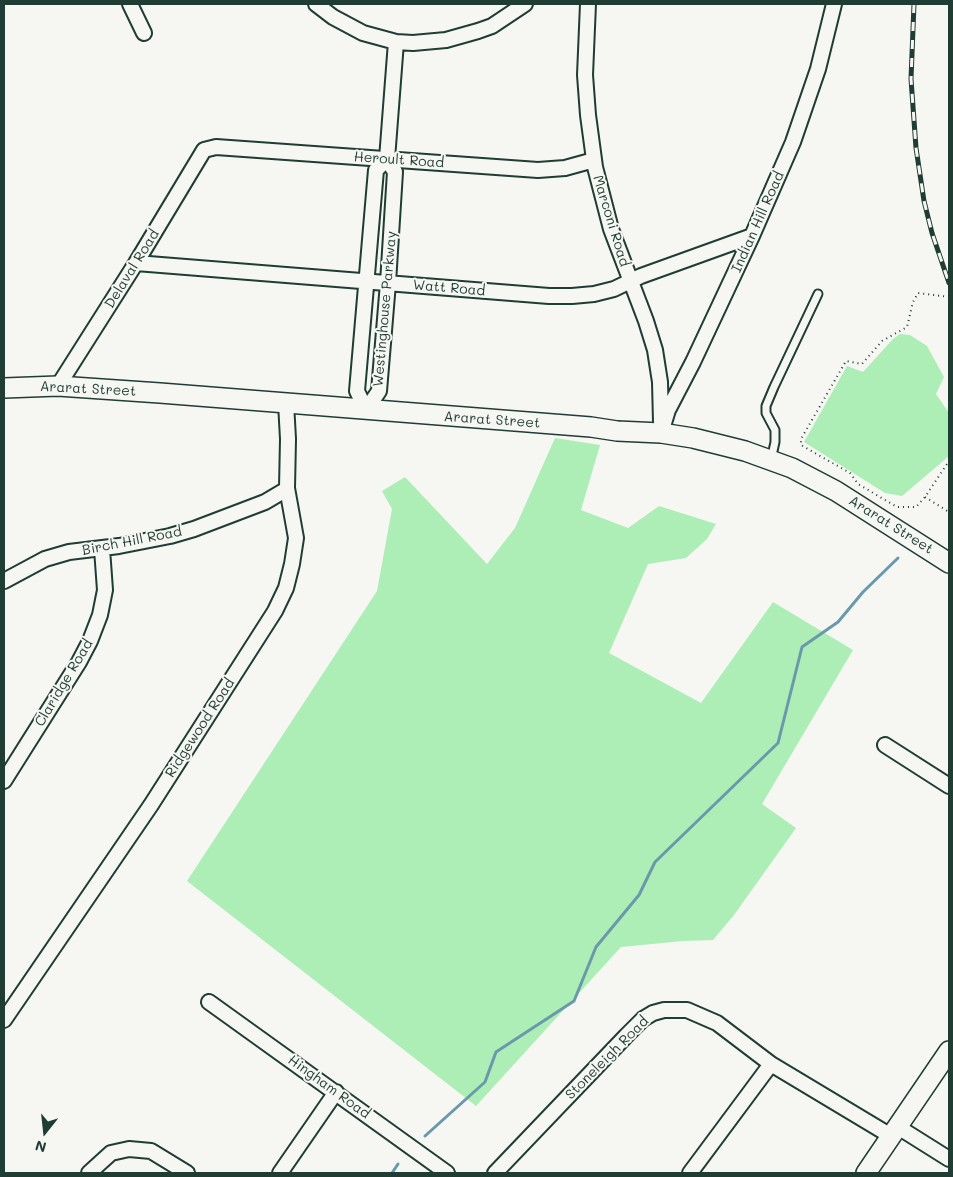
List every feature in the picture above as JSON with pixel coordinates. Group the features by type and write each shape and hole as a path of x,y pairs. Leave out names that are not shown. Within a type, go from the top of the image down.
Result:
{"main road":[{"name":"Ararat Street","path":"4,388 58,386 286,403 591,427 617,431 661,433 718,443 792,468 836,491 949,563"},
{"path":"866,1173 948,1054"}],"street":[{"path":"130,4 144,33"},
{"path":"316,4 348,26 396,42 430,42 462,36 492,26 526,4"},
{"name":"Marconi Road","path":"588,4 584,75 594,160 606,214 646,321 658,365 661,433"},
{"name":"Indian Hill Road","path":"661,433 668,410 693,362 752,236 793,142 808,103 834,4"},
{"name":"Westinghouse Parkway","path":"366,410 357,391 376,170 386,159 396,42"},
{"name":"Heroult Road","path":"204,150 216,147 538,170 564,168 594,160"},
{"name":"Delaval Road","path":"58,386 136,263 204,150"},
{"name":"Westinghouse Parkway","path":"366,410 379,391 388,283 396,172 386,159"},
{"name":"Watt Road","path":"136,263 549,296 572,296 604,292 752,236"},
{"name":"Ridgewood Road","path":"4,1020 152,804 275,611 286,588 296,538 287,488 288,439 286,403"},
{"name":"Birch Hill Road","path":"4,581 45,559 69,552 102,549 170,536 194,529 265,502 287,490 287,488"},
{"name":"Claridge Road","path":"4,781 66,683 90,641 100,615 105,590 102,549"},
{"path":"886,745 949,786"},
{"name":"Hingham Road","path":"209,1002 448,1173"},
{"name":"Stoneleigh Road","path":"495,1173 643,1019 653,1013 676,1009 698,1013 717,1023 770,1064 949,1159"},
{"path":"690,1173 770,1064"},
{"path":"280,1173 336,1092"},
{"path":"89,1173 110,1154 129,1149 152,1151 187,1173"}],"lane":[{"path":"771,460 775,442 775,430 766,413 766,406 818,294"}],"path":[{"path":"949,297 918,293 913,302 907,327 882,341 862,364 846,362 801,439 801,445 850,474 858,484 897,507 916,506 925,497 949,461"},
{"path":"944,469 949,472"},
{"path":"925,497 949,512"}],"green space":[{"path":"900,334 910,335 927,346 944,377 936,394 949,413 949,456 902,496 885,493 804,442 847,366 863,372 893,339"},
{"path":"555,438 600,445 581,510 628,528 659,506 716,524 707,539 686,558 648,564 609,653 701,703 773,602 853,650 762,804 796,828 734,915 713,940 621,947 476,1106 187,881 377,591 392,509 382,491 405,477 487,564 515,528"}],"waterway":[{"path":"425,1136 485,1082 496,1052 574,1001 596,947 639,895 655,862 778,743 802,647 838,622 863,592 898,558"},
{"path":"392,1173 398,1164"}],"railway":[{"path":"914,4 911,79 916,148 924,201 932,233 949,283"}]}
